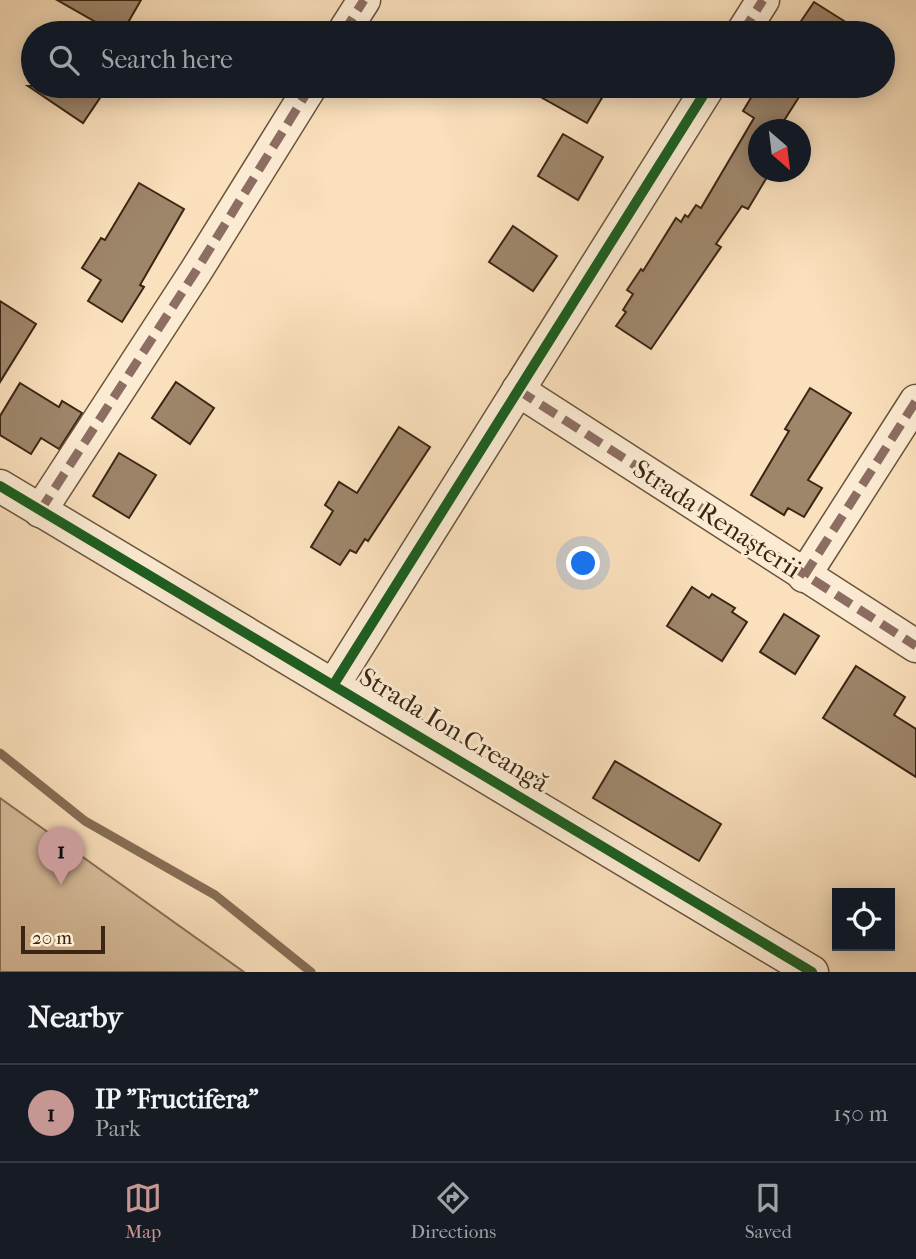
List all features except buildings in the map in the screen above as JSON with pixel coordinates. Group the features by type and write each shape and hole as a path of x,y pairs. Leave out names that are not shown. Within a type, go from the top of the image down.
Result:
{"street":[{"path":"351,21 364,0"},
{"path":"750,21 763,0"},
{"path":"40,511 197,271 304,98"},
{"path":"334,684 701,98"},
{"name":"Strada Renașterii","path":"518,390 916,646"},
{"path":"804,576 916,401"},
{"name":"Strada Ion Creangă","path":"0,486 812,972"}],"shaded area":[{"path":"0,798 244,972 0,972"}],"waterway":[{"path":"0,753 85,821 215,895 311,972"}],"marked path":[{"path":"351,21 364,0"},
{"path":"750,21 763,0"},
{"path":"40,511 196,271 304,98"},
{"path":"518,390 916,646"},
{"path":"804,576 916,401"}],"cycle path":[{"path":"334,684 701,98"},
{"path":"0,486 812,972"}],"place":[{"name":"IP \"Fructifera\"","path":"61,885"}]}
